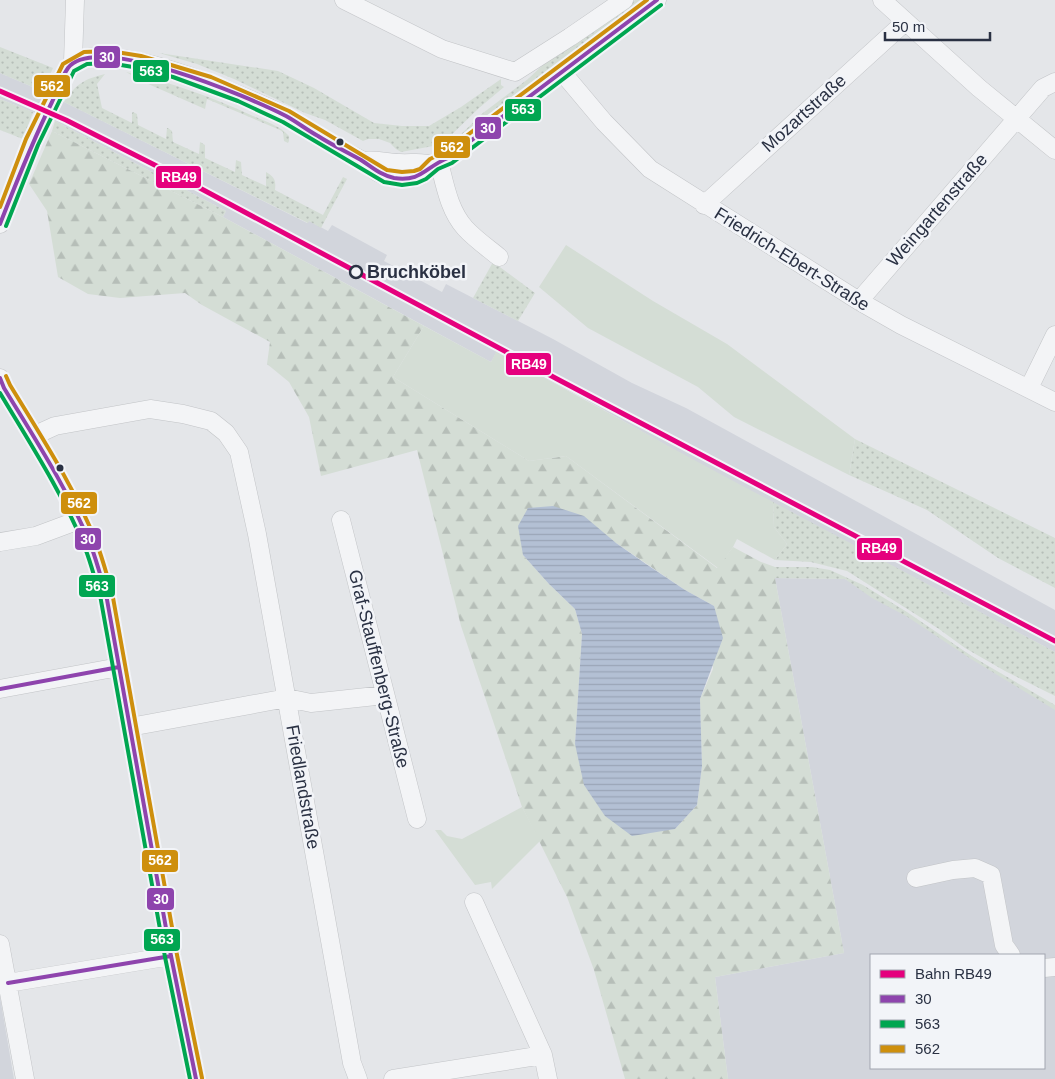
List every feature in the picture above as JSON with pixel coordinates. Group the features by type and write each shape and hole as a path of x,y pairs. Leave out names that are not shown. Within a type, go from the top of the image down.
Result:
{"street":[{"path":"69,69 75,0"},
{"path":"344,0 368,14 442,49 515,72 624,0"},
{"path":"1,219 32,142 69,69 81,58 116,57 207,82 287,116 362,161 374,172 391,178 414,177 423,174 435,164 448,158 657,0"},
{"path":"882,0 1016,119 1055,150"},
{"name":"Mozartstraße","path":"704,205 905,22"},
{"name":"Friedrich-Ebert-Straße","path":"562,72 604,122 650,170 859,301 902,325 1055,402"},
{"name":"Weingartenstraße","path":"859,301 1043,88 1055,82"},
{"path":"435,164 448,199 466,229 499,257"},
{"path":"1028,388 1055,335"},
{"path":"0,378 4,388 52,467 79,520 92,549 106,594 171,956 196,1079"},
{"name":"Friedlandstraße","path":"33,436 55,426 150,409 211,421 226,434 239,452 257,534 352,1063 358,1079"},
{"path":"0,542 36,536 79,520"},
{"name":"Graf-Stauffenberg-Straße","path":"341,520 417,819"},
{"path":"0,689 119,667"},
{"path":"130,727 287,698 311,703 385,695"},
{"path":"916,878 954,870 975,868 991,875 1004,945 1010,954"},
{"path":"474,902 543,1055 548,1079"},
{"path":"0,944 24,1079"},
{"path":"8,983 171,956"},
{"path":"393,1079 543,1055"}],"shaded area":[{"path":"0,73 42,91 307,223 309,221 328,231 332,225 387,255 384,261 442,292 446,284 553,339 632,383 686,408 1055,610 1055,652 699,464 579,396 496,353 491,362 223,217 226,211 55,121 0,99"},
{"path":"775,578 845,579 907,615 1055,709 1055,1079 728,1079 715,977 844,953"},
{"path":"0,997 14,1079 0,1079"}],"green space":[{"path":"635,0 641,0 454,143 483,113 528,79 546,62 574,41 598,29"},
{"path":"0,47 53,68 42,91 0,73"},
{"path":"159,53 278,71 314,88 374,123 402,126 429,126 461,107 501,79 501,85 504,87 444,142 401,152 390,143 379,139 363,141 325,120 305,113 234,79 197,64"},
{"path":"126,72 175,85 238,109 286,132 289,136 289,141 288,143 284,141 283,132 280,130 207,99 205,109"},
{"path":"105,74 97,84 102,108 132,123 133,112 137,114 138,125 166,139 168,128 172,131 173,142 199,154 200,142 205,145 205,158 235,172 236,160 241,162 242,175 266,186 266,172 274,180 275,190 323,215 343,177 347,179 321,228 64,102 81,83"},
{"path":"0,99 33,112 23,139 0,130"},
{"path":"55,121 226,211 223,217 52,131"},
{"path":"52,131 223,217 424,326 393,377 529,461 566,456 717,568 733,547 761,562 775,567 775,578 844,953 715,977 728,1079 625,1079 594,970 567,897 522,807 461,626 417,450 321,476 309,417 289,382 267,364 270,342 202,305 185,293 120,298 88,294 58,277 47,211 29,184","holes":["616,543 685,590 714,606 713,669 700,699 702,766 697,805 675,829 575,744 582,634 575,609 523,555"]},
{"path":"566,245 653,301 727,344 855,439 849,475 734,417 698,387 588,328 539,287"},
{"path":"493,262 535,293 518,321 473,298"},
{"path":"424,326 491,362 496,352 773,502 774,527 787,544 775,560 737,539 718,568 566,456 529,461 393,377"},
{"path":"855,439 1055,538 1055,588 998,558 927,510 849,475"},
{"path":"773,502 1055,652 1055,696 965,648 939,629 847,571 811,562 775,560 787,544 774,527"},
{"path":"775,567 812,567 830,570 863,585 907,612 973,657 1055,705 1055,710 971,659 906,616 872,598 845,579 775,578"},
{"path":"522,807 540,841 492,889 491,882 475,885 435,830 441,830 447,836 462,839"}],"water":[{"path":"553,506 584,516 616,543 646,564 685,590 714,606 723,638 700,699 702,766 697,805 675,829 632,836 605,816 584,785 575,744 582,634 575,609 523,555 518,526 528,508"}],"rail line":[{"name":"RB49","path":"0,91 66,120 196,186 559,380 1055,641"}],"transit line":[{"name":"562","path":"0,207 26,139 63,64 84,52 110,51 141,56 211,77 289,111 387,170 414,171 420,169 430,159 445,152 647,0"},
{"name":"30","path":"0,224 31,147 63,76 68,68 84,59 109,57 140,62 209,83 286,116 384,175 403,179 417,176 448,158 657,0"},
{"name":"563","path":"6,226 38,145 74,71 87,64 109,63 139,68 173,77 238,101 283,122 384,182 402,185 417,183 426,179 438,169 452,163 661,5"},
{"name":"562","path":"6,376 57,463 88,523 97,544 112,592 177,955 202,1078"},
{"name":"30","path":"0,378 72,505 91,546 106,594 171,956 196,1079"},
{"name":"563","path":"0,393 67,508 85,548 100,595 165,957 190,1079"},
{"name":"30","path":"0,689 119,667"},
{"name":"30","path":"8,983 171,956"}],"place":[{"name":"Bruchköbel","path":"356,272"}]}
